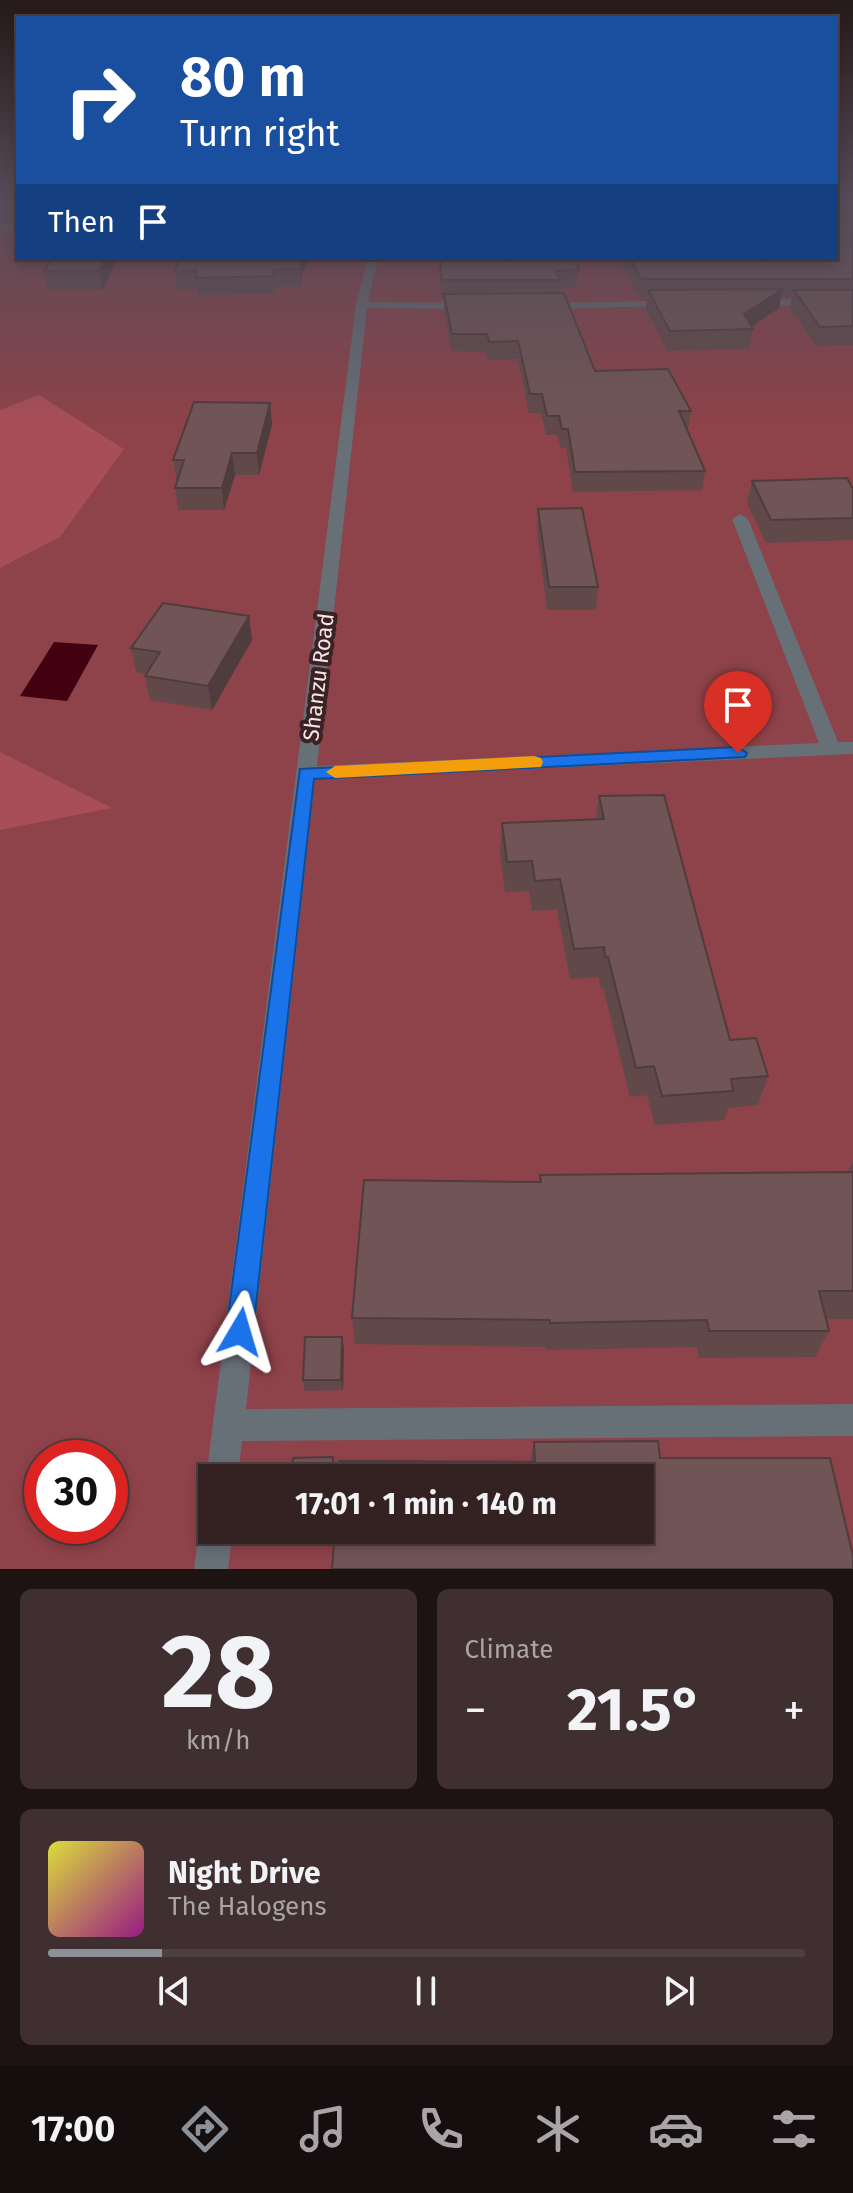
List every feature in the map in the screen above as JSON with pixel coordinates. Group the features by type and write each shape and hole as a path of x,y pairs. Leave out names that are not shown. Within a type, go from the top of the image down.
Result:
{"street":[{"name":"Shanzu Road","path":"224,1464 362,305 369,277"},
{"path":"740,303 853,302"},
{"path":"529,306 679,304"},
{"path":"362,305 484,306"},
{"path":"740,519 831,749"},
{"path":"306,773 853,748"},
{"path":"229,1425 853,1420"},
{"path":"211,1569 214,1544"}],"shaded area":[{"path":"0,277 853,277 853,1569 0,1569"},
{"path":"39,395 124,449 60,537 0,568 0,410"},
{"path":"54,642 98,645 67,701 20,696"},
{"path":"0,752 112,808 0,830"}],"building":[{"path":"441,277 559,277 560,280 442,280"},
{"path":"640,277 853,277 853,279"},
{"path":"783,289 744,314 753,329 670,331 648,290"},
{"path":"794,290 853,290 853,326 820,327"},
{"path":"564,293 595,371 668,369 691,411 679,411 705,471 575,472 568,429 562,429 559,416 547,416 542,394 530,394 518,341 489,342 487,334 452,334 444,294"},
{"path":"194,402 270,403 257,453 232,453 222,488 175,488 184,460 173,460"},
{"path":"847,478 853,489 853,518 771,520 752,481"},
{"path":"582,508 598,587 549,587 538,509"},
{"path":"163,603 249,616 208,686 145,676 160,652 131,648"},
{"path":"664,795 730,1040 756,1038 768,1076 731,1079 733,1091 662,1096 654,1066 636,1068 604,947 574,949 560,879 535,881 532,861 507,862 502,823 604,819 599,796"},
{"path":"853,1172 853,1291 819,1291 829,1331 709,1331 707,1320 550,1323 550,1320 352,1318 364,1180 541,1182 540,1175"},
{"path":"305,1337 342,1337 341,1380 303,1380"},
{"path":"658,1441 660,1458 830,1458 853,1556 853,1569 332,1569 334,1544 654,1544 654,1464 339,1464 339,1461 535,1462 534,1442"},
{"path":"333,1457 333,1464 293,1464 293,1458"}],"slow traffic":[{"path":"335,772 534,762"}],"route":[{"path":"240,1332 306,773 738,753"}]}
